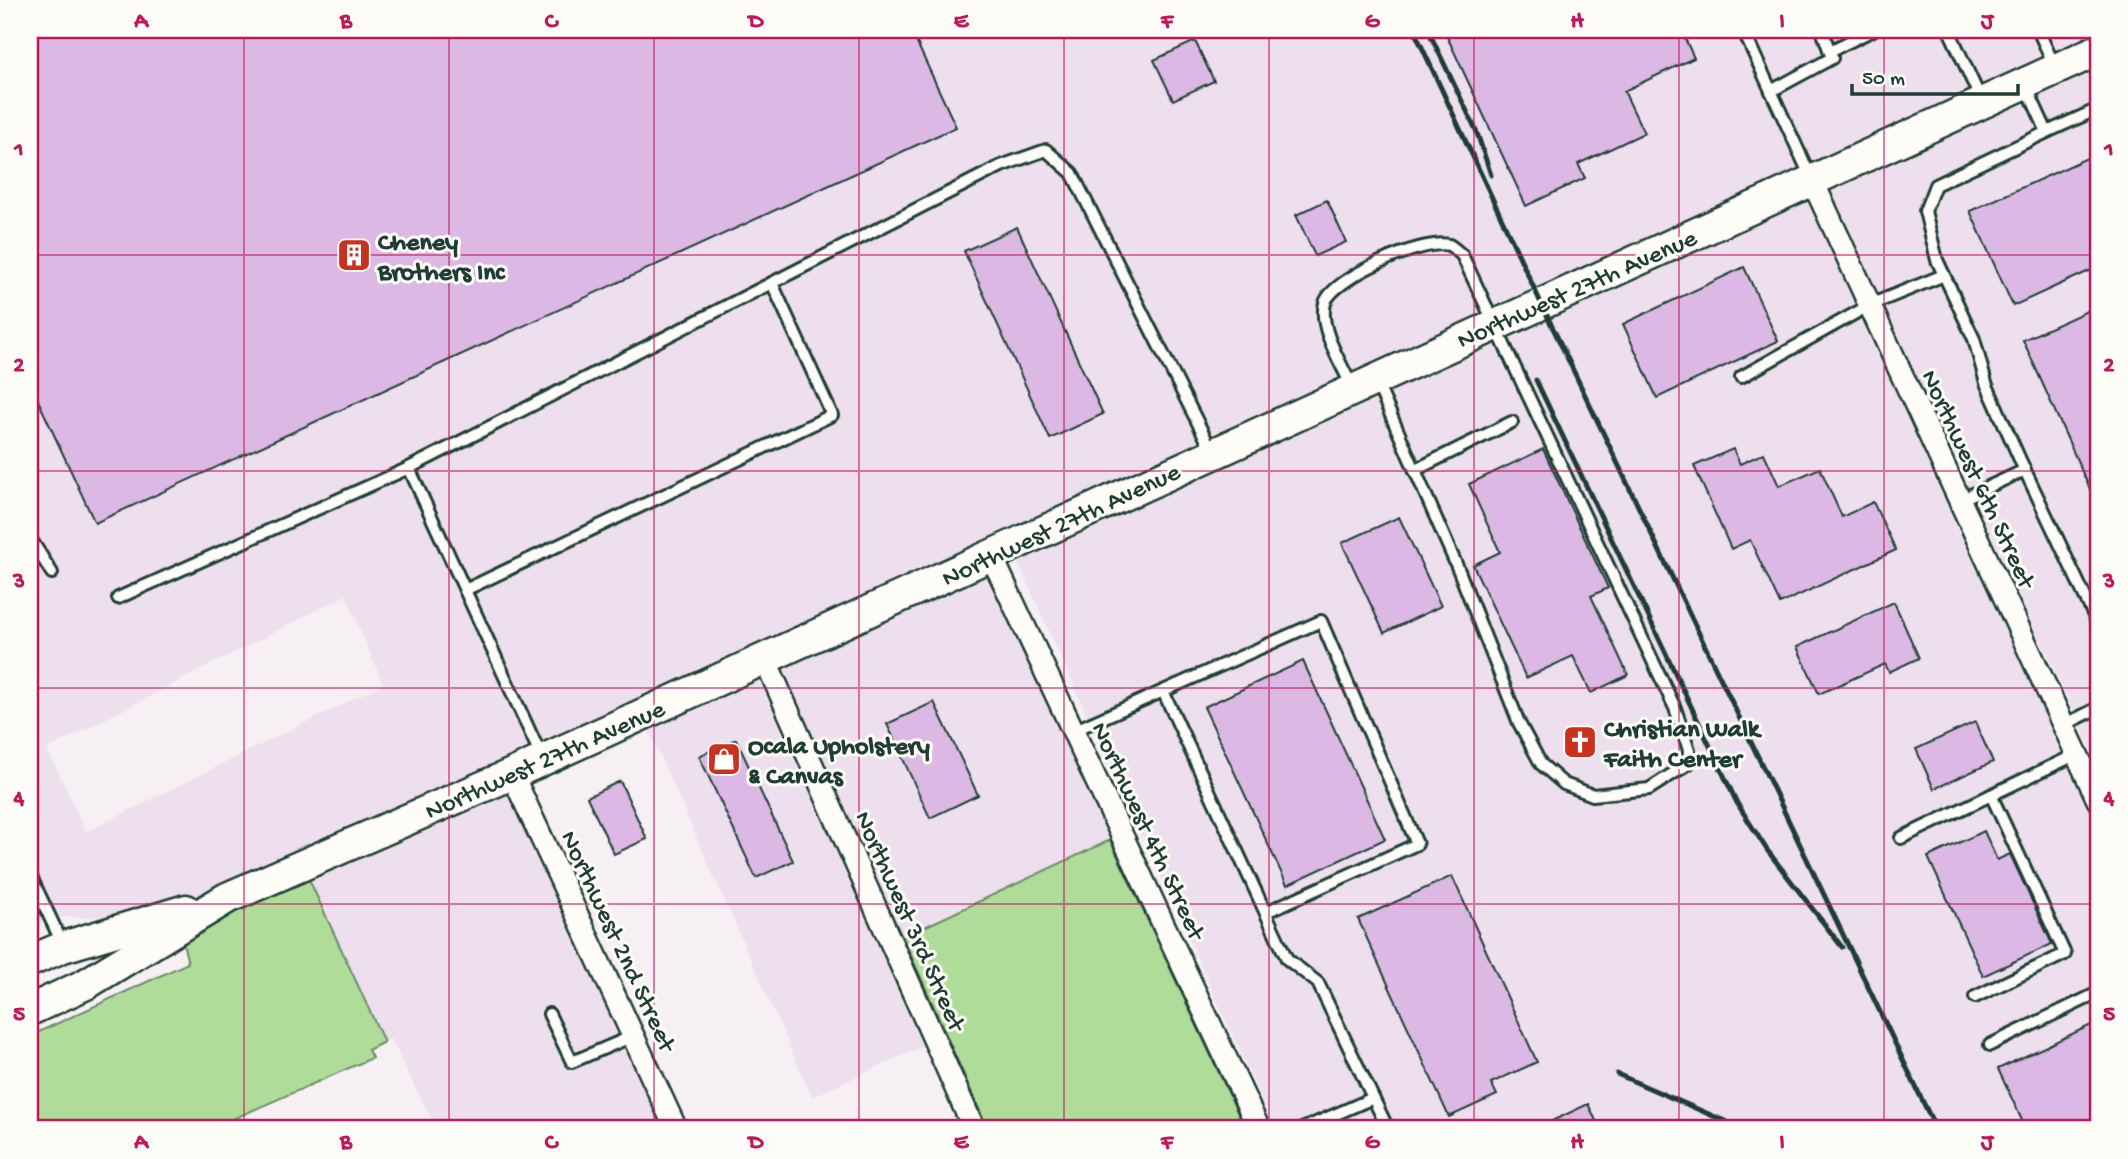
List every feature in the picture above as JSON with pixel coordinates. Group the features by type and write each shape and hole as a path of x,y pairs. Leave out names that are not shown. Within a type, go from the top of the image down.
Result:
{"main road":[{"name":"Northwest 27th Avenue","path":"30,1010 86,984 227,898 543,760 2098,50"},
{"path":"30,961 63,947 227,898"}],"street":[{"name":"Northwest 6th Street","path":"1812,180 2098,800"},
{"name":"Northwest 4th Street","path":"991,555 1259,1129"},
{"name":"Northwest 3rd Street","path":"764,657 974,1129"},
{"name":"Northwest 2nd Street","path":"512,774 676,1129"}],"lane":[{"path":"1743,30 1812,180"},
{"path":"1771,91 1832,58 1832,50 1822,30"},
{"path":"1832,50 1872,30"},
{"path":"1949,30 1983,102"},
{"path":"2038,30 2056,69"},
{"path":"2025,83 2047,132"},
{"path":"2098,109 1935,185 1925,211 1937,260 1974,339 1986,383 2098,624"},
{"path":"118,598 409,468 1001,166 1046,150 1072,173 1213,453"},
{"path":"1429,246 1449,246 1462,255 1494,324 1675,708 1689,750 1688,764 1649,789 1593,795 1564,784 1541,764 1519,723 1415,470 1325,324 1325,302 1335,288 1396,255 1429,246"},
{"path":"1741,377 1870,305 1944,275"},
{"path":"465,590 832,415 772,283"},
{"path":"1415,470 1512,422"},
{"path":"409,468 543,760"},
{"path":"1960,500 2025,470"},
{"path":"30,538 52,573"},
{"path":"1073,731 1321,621 1344,669 1417,844 1266,912"},
{"path":"1163,691 1287,959 1318,983 1388,1129"},
{"path":"2064,725 2098,708"},
{"path":"1900,838 2077,754"},
{"path":"1975,997 2065,954 1991,795"},
{"path":"30,877 63,947"},
{"path":"1990,1045 2098,993"},
{"path":"549,1014 572,1062 633,1036"},
{"path":"1302,1129 1373,1098"}],"shaded area":[{"path":"30,30 2098,30 2098,38 508,764 222,888 124,917 59,917 30,927","holes":["346,595 383,684 86,832 47,749"]},
{"path":"2098,63 2098,764 1828,185"},
{"path":"1805,195 2098,831 2098,1129 1275,1129 1015,556"},
{"path":"984,570 1110,840 903,937 780,662"},
{"path":"756,673 923,1046 812,1097 646,724"},
{"path":"505,790 662,1129 436,1129 391,1039 384,1042 307,875"}],"green space":[{"path":"1110,840 1245,1129 988,1129 903,937"},
{"path":"307,875 384,1042 368,1050 372,1058 210,1129 30,1129 30,1036 188,963 182,939 231,909"}],"building":[{"name":"Cheney Brothers Inc","path":"30,30 911,30 956,127 95,523 30,383"},
{"path":"1444,30 1681,30 1694,58 1624,91 1644,133 1578,164 1585,178 1526,206"},
{"path":"1195,41 1214,81 1173,100 1154,60"},
{"path":"2098,153 2098,267 2013,306 1970,211"},
{"path":"1327,200 1346,242 1315,256 1296,215"},
{"path":"1017,227 1103,414 1050,439 964,251"},
{"path":"1744,267 1778,341 1657,398 1623,324"},
{"path":"2098,306 2098,507 2023,340"},
{"path":"1543,449 1608,588 1591,596 1628,675 1591,693 1573,656 1526,678 1473,565 1500,552 1469,484"},
{"path":"1733,449 1740,464 1764,453 1779,486 1820,468 1842,517 1873,502 1896,550 1780,604 1750,540 1731,549 1694,466"},
{"path":"1399,517 1441,606 1384,633 1342,543"},
{"path":"1894,602 1919,658 1889,672 1885,664 1819,694 1797,647"},
{"path":"1303,661 1385,839 1287,885 1204,707"},
{"path":"934,702 978,795 930,818 887,724"},
{"path":"1975,722 1993,762 1934,789 1916,749"},
{"path":"736,739 793,861 756,878 699,756"},
{"path":"620,781 647,839 614,854 587,797"},
{"path":"1984,831 1997,860 2010,854 2052,944 1983,976 1928,857"},
{"path":"1452,876 1537,1062 1491,1083 1497,1095 1449,1117 1358,919"},
{"path":"2091,1025 2098,1040 2098,1129 2026,1129 1998,1069"},
{"path":"1588,1104 1600,1129 1535,1129"}],"railway":[{"path":"1414,30 1541,303 1936,1129"},
{"path":"1428,30 1476,130 1491,175"},
{"path":"1536,380 1737,803 1767,850 1842,947"},
{"path":"1617,1074 1743,1129"}],"place":[{"name":"Cheney Brothers Inc","path":"354,255"},
{"name":"Christian Walk Faith Center","path":"1580,742"},
{"name":"Ocala Upholstery & Canvas","path":"724,759"}]}
